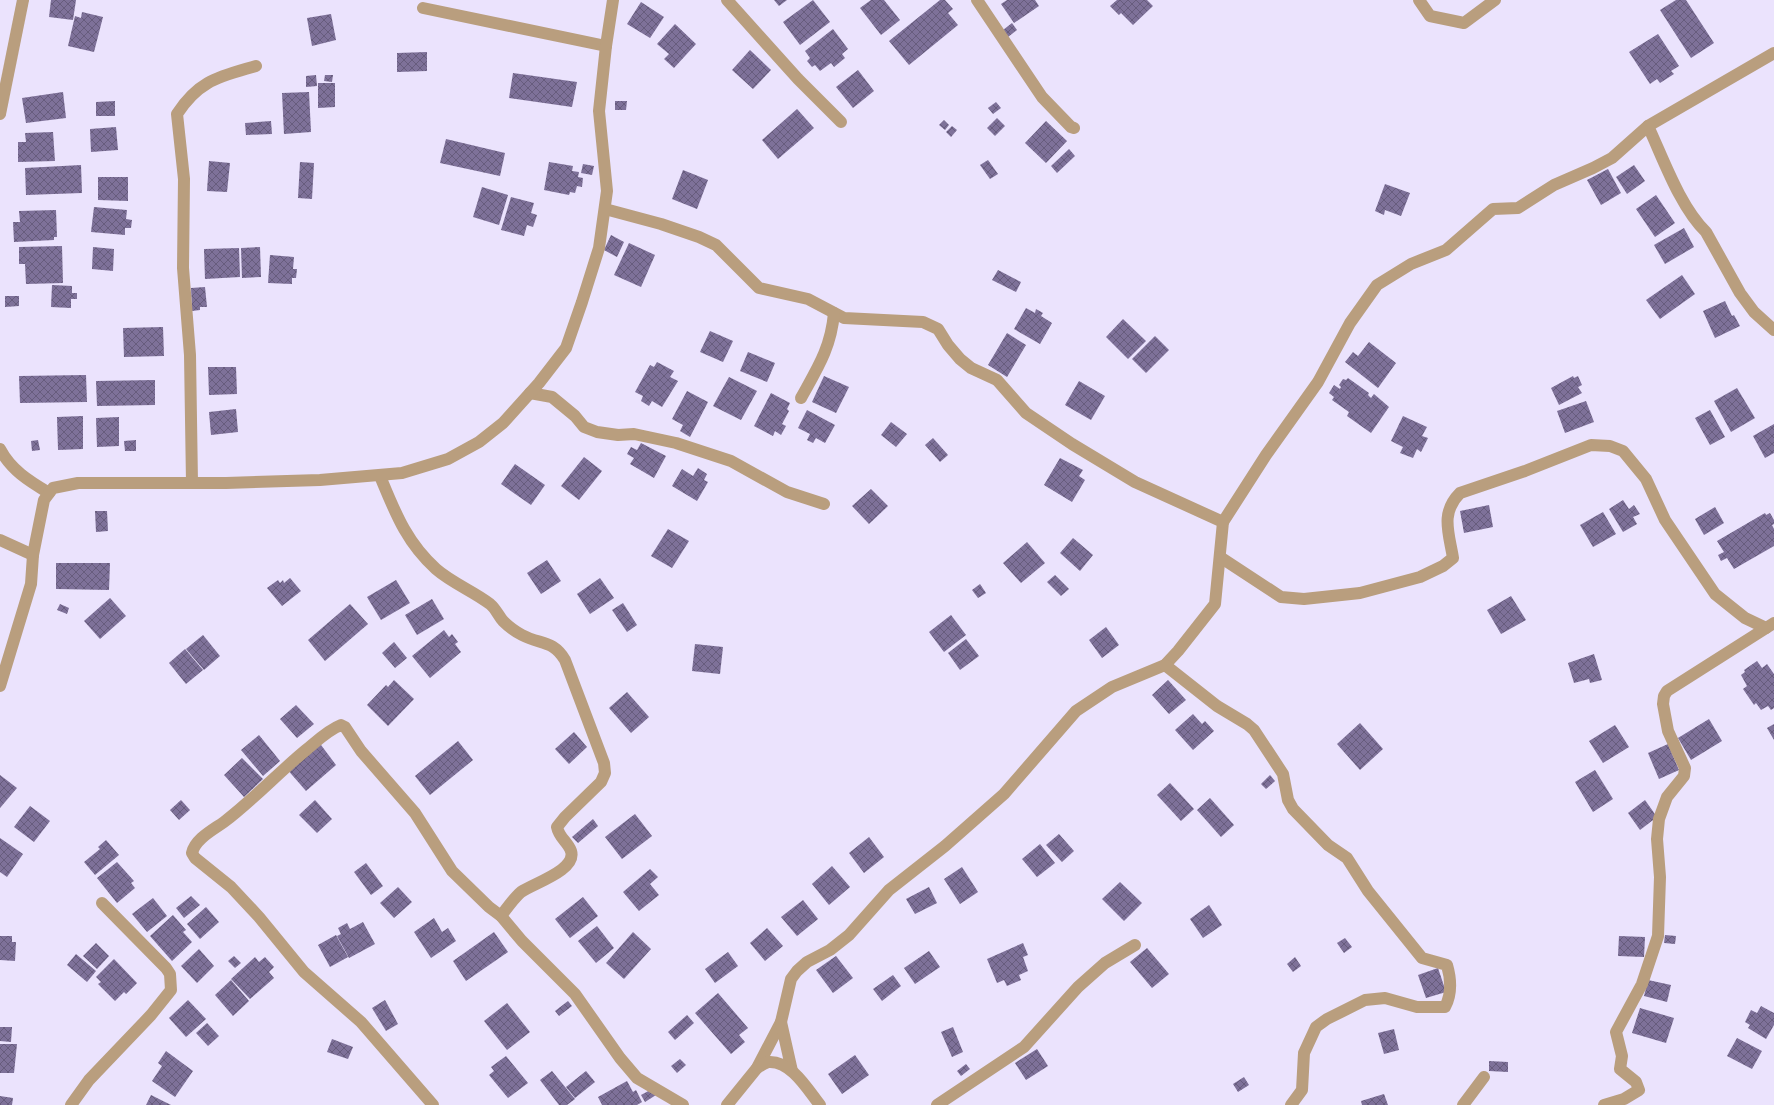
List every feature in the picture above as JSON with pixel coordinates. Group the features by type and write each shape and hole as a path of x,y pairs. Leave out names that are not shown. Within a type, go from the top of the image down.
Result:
{"street":[{"path":"0,114 23,0"},
{"path":"0,686 30,584 33,555 44,500 49,493 58,486 78,483 192,483 320,480 402,473 448,459 479,442 502,423 530,393 566,348 598,248 607,191 599,111 613,0"},
{"path":"727,0 798,79 841,122"},
{"path":"977,0 1042,97 1071,127 1074,128"},
{"path":"1419,0 1430,16 1464,23 1495,0"},
{"path":"423,8 606,46"},
{"path":"727,1105 757,1068 781,1022 791,979 797,971 807,962 830,950 849,935 888,890 945,846 1004,794 1076,711 1112,687 1164,665 1178,651 1215,604 1223,522 1266,455 1318,382 1350,323 1377,285 1412,264 1446,250 1493,209 1518,208 1554,185 1594,168 1612,158 1648,126 1774,53"},
{"path":"192,483 190,355 183,268 184,178 177,114 193,93 210,81 256,66"},
{"path":"1648,126 1675,184 1698,224 1706,232 1740,293 1754,312 1774,330"},
{"path":"605,209 661,224 699,237 716,245 759,288 808,299 844,318 923,322 938,329 948,345 960,359 971,368 997,380 1026,412 1059,435 1135,482 1223,522"},
{"path":"801,398 822,360 832,334 834,314"},
{"path":"530,393 552,397 575,416 584,427 597,432 618,435 634,434 676,443 730,461 787,492 824,504"},
{"path":"1220,558 1281,597 1304,599 1360,593 1420,577 1443,566 1453,558 1446,517 1453,500 1460,493 1525,471 1591,445 1610,446 1623,451 1646,479 1665,520 1715,594 1746,618 1770,626"},
{"path":"0,449 6,460 25,478 49,493"},
{"path":"380,476 402,528 436,569 490,604 499,612 502,620 522,635 551,645 559,650 565,660 604,763 605,773 601,782 565,817 557,827 559,835 571,850 572,858 570,863 563,869 521,893 501,916"},
{"path":"0,540 33,555"},
{"path":"1604,1105 1624,1099 1639,1090 1636,1082 1620,1069 1622,1056 1616,1032 1642,984 1658,936 1660,877 1658,839 1659,819 1667,797 1684,776 1685,768 1668,731 1663,704 1664,696 1667,691 1770,626"},
{"path":"1164,665 1217,706 1247,724 1254,730 1283,774 1288,800 1293,809 1328,845 1347,858 1368,891 1422,958 1447,965 1450,975 1450,997 1445,1007 1417,1007 1385,998 1365,1000 1327,1019 1316,1027 1304,1053 1302,1090 1291,1105"},
{"path":"433,1105 361,1022 304,972 259,917 231,887 195,858 192,853 193,849 200,841 248,804 291,762 330,730 341,725 345,727 361,751 415,813 452,871 489,907 501,916 522,941 575,994 620,1058 637,1078 683,1105"},
{"path":"71,1105 89,1080 151,1015 171,990 170,974 166,968 102,904"},
{"path":"937,1105 1024,1047 1078,986 1105,963 1135,945"},
{"path":"781,1022 792,1071"},
{"path":"757,1068 768,1062 779,1064 792,1071 820,1105"},
{"path":"1463,1105 1484,1077"}],"building":[{"path":"51,0 76,0 73,20 49,17"},
{"path":"774,0 787,0 779,6"},
{"path":"813,0 830,22 800,45 783,22"},
{"path":"871,0 884,0 900,20 881,35 860,8"},
{"path":"940,0 945,0 953,9 948,13 958,25 909,65 889,41"},
{"path":"1007,0 1035,0 1039,6 1014,23 1001,4"},
{"path":"1117,0 1147,0 1153,6 1133,25 1121,13 1119,15 1110,6"},
{"path":"1676,0 1686,0 1714,43 1691,58 1660,10"},
{"path":"641,2 664,17 650,38 627,24"},
{"path":"82,12 103,17 94,52 68,46 75,16 81,18"},
{"path":"331,14 336,40 312,46 307,18"},
{"path":"1012,23 1017,30 1008,37 1003,30"},
{"path":"675,24 696,44 674,68 664,59 669,54 657,44"},
{"path":"833,29 848,49 842,54 845,58 834,67 831,63 820,71 815,65 812,67 807,61 810,58 805,51"},
{"path":"1658,34 1679,66 1671,71 1674,74 1660,83 1657,79 1650,84 1629,52"},
{"path":"750,50 771,70 753,89 732,70"},
{"path":"427,52 427,71 397,72 397,53"},
{"path":"858,70 874,91 853,108 836,87"},
{"path":"513,73 577,82 572,107 509,98"},
{"path":"316,75 317,86 306,87 306,76"},
{"path":"325,75 333,75 332,82 324,81"},
{"path":"318,83 335,83 335,107 318,108"},
{"path":"63,92 66,118 26,123 22,98"},
{"path":"309,92 311,132 284,134 282,93"},
{"path":"115,101 115,116 96,116 96,102"},
{"path":"615,101 627,101 626,110 615,110"},
{"path":"996,102 1001,108 993,114 988,108"},
{"path":"797,109 814,128 778,159 762,140"},
{"path":"997,118 1005,126 995,136 987,128"},
{"path":"944,120 949,125 945,130 939,125"},
{"path":"271,121 272,134 246,135 245,123"},
{"path":"1046,121 1067,141 1046,163 1025,143"},
{"path":"952,126 957,130 951,137 946,132"},
{"path":"116,127 118,150 91,152 90,129"},
{"path":"53,132 55,161 18,162 18,142 26,142 25,133"},
{"path":"446,139 505,153 500,176 440,163"},
{"path":"1069,149 1075,156 1057,173 1051,166"},
{"path":"988,160 998,174 990,179 980,165"},
{"path":"209,161 230,163 227,192 207,191"},
{"path":"300,162 314,163 312,199 298,198"},
{"path":"549,162 573,166 572,171 579,172 578,177 583,178 582,187 577,186 575,193 570,192 569,195 544,190"},
{"path":"583,164 594,166 592,175 581,173"},
{"path":"81,165 82,193 26,195 25,168"},
{"path":"1634,165 1645,181 1627,194 1616,177"},
{"path":"1608,169 1621,193 1601,205 1587,180"},
{"path":"683,170 708,180 697,209 672,199"},
{"path":"98,177 128,177 128,201 98,200"},
{"path":"1385,184 1410,193 1401,216 1385,210 1384,215 1375,211"},
{"path":"482,187 508,195 499,225 473,217"},
{"path":"1656,195 1675,223 1655,237 1636,209"},
{"path":"511,197 534,203 531,213 537,215 533,227 527,225 524,236 501,230"},
{"path":"94,207 127,210 126,219 132,220 131,228 125,228 125,235 91,232"},
{"path":"56,210 57,237 54,237 54,240 14,242 13,222 20,222 19,211"},
{"path":"1684,228 1694,247 1665,264 1654,245"},
{"path":"611,235 624,242 617,257 604,250"},
{"path":"629,243 655,255 641,287 614,275"},
{"path":"62,246 63,283 26,284 25,264 19,264 19,247"},
{"path":"93,247 114,249 113,271 92,269"},
{"path":"260,247 261,277 242,278 241,248"},
{"path":"239,248 240,277 205,279 204,249"},
{"path":"270,255 294,257 293,269 297,269 296,278 292,278 292,284 268,283"},
{"path":"998,270 1021,282 1016,292 992,280"},
{"path":"1682,275 1695,294 1660,319 1646,300"},
{"path":"52,285 72,286 72,293 77,293 77,299 71,299 71,308 51,307"},
{"path":"205,287 207,307 200,307 200,310 192,311 191,288"},
{"path":"5,296 19,296 19,306 5,307"},
{"path":"1725,301 1732,316 1734,315 1740,326 1715,338 1703,311"},
{"path":"1026,308 1035,313 1036,309 1043,313 1041,316 1052,323 1040,344 1014,329"},
{"path":"1123,319 1146,341 1128,359 1106,337"},
{"path":"163,327 164,356 124,357 123,328"},
{"path":"710,331 733,341 723,362 700,352"},
{"path":"1007,333 1026,345 1007,377 988,365"},
{"path":"1155,336 1169,350 1146,373 1132,359"},
{"path":"1369,342 1396,363 1378,388 1345,362 1353,352 1358,356"},
{"path":"748,352 775,363 767,382 740,371"},
{"path":"657,362 674,371 670,377 678,381 662,407 652,401 649,406 641,401 643,396 635,392 650,365 654,367"},
{"path":"208,367 236,367 237,394 209,395"},
{"path":"86,375 87,402 20,403 19,376"},
{"path":"824,376 849,387 836,413 812,402"},
{"path":"1573,376 1574,378 1578,376 1582,385 1578,387 1582,393 1559,405 1551,388"},
{"path":"729,377 757,391 741,420 713,406"},
{"path":"1348,378 1369,393 1368,395 1371,398 1374,394 1389,407 1371,433 1347,416 1349,412 1332,400 1334,397 1329,393 1334,385 1340,389 1341,387 1339,385 1343,379 1346,380"},
{"path":"155,380 155,405 97,406 96,381"},
{"path":"1079,381 1105,396 1091,420 1065,405"},
{"path":"1737,388 1755,418 1731,432 1714,401"},
{"path":"687,391 708,402 690,437 680,431 683,425 672,419"},
{"path":"771,393 790,403 787,409 789,411 782,424 786,426 781,435 775,431 773,436 754,426"},
{"path":"1586,401 1594,422 1565,433 1557,411"},
{"path":"236,409 238,432 211,435 209,412"},
{"path":"807,410 835,425 825,443 816,438 813,443 807,440 810,434 798,428"},
{"path":"1710,410 1725,437 1710,445 1695,418"},
{"path":"83,416 83,449 58,450 57,417"},
{"path":"1403,416 1427,427 1422,436 1428,438 1421,452 1417,449 1413,458 1400,453 1403,447 1391,441"},
{"path":"119,417 119,446 97,447 96,418"},
{"path":"891,422 907,434 896,447 881,435"},
{"path":"1774,424 1774,453 1765,458 1753,436"},
{"path":"933,438 948,455 940,462 925,445"},
{"path":"38,440 40,450 32,451 31,441"},
{"path":"136,440 136,451 125,451 124,441"},
{"path":"641,443 666,456 654,478 630,464 634,458 627,454 631,447 637,450"},
{"path":"584,457 602,471 579,500 561,486"},
{"path":"1060,458 1083,470 1079,476 1085,480 1072,502 1044,485"},
{"path":"515,464 545,485 531,505 501,484"},
{"path":"698,468 707,474 704,480 708,482 697,501 672,486 682,469 693,476"},
{"path":"871,489 888,506 869,524 852,506"},
{"path":"1623,500 1629,509 1634,505 1640,514 1633,517 1637,524 1623,532 1609,509"},
{"path":"1489,505 1493,527 1464,533 1460,511"},
{"path":"1715,507 1724,523 1704,535 1695,519"},
{"path":"95,511 107,511 108,531 96,532"},
{"path":"1603,512 1616,534 1593,547 1580,525"},
{"path":"1765,513 1766,515 1770,513 1774,520 1774,524 1772,525 1774,529 1774,546 1734,569 1727,558 1721,561 1718,555 1724,552 1717,541"},
{"path":"668,529 689,541 672,568 651,556"},
{"path":"1073,538 1093,555 1080,571 1060,553"},
{"path":"1027,542 1045,563 1021,583 1003,563"},
{"path":"547,560 561,581 541,594 527,573"},
{"path":"56,563 110,563 109,590 56,589"},
{"path":"1055,575 1069,589 1061,596 1047,582"},
{"path":"290,578 301,591 282,606 267,588 278,580 280,583 283,580 284,583"},
{"path":"600,578 614,598 590,614 577,594"},
{"path":"396,580 410,603 381,620 367,597"},
{"path":"980,584 986,593 978,598 972,590"},
{"path":"1511,596 1526,620 1501,634 1487,610"},
{"path":"110,598 126,616 100,639 84,621"},
{"path":"432,599 444,619 417,635 405,615"},
{"path":"623,603 637,625 627,632 612,610"},
{"path":"60,604 69,608 67,614 57,610"},
{"path":"350,604 368,624 325,661 308,640"},
{"path":"951,615 966,635 944,652 929,632"},
{"path":"1106,627 1119,645 1102,658 1089,640"},
{"path":"444,630 449,637 452,634 458,642 455,644 461,652 430,678 412,656"},
{"path":"203,635 220,656 204,670 186,649"},
{"path":"966,639 979,656 960,670 948,653"},
{"path":"394,642 407,658 395,668 382,653"},
{"path":"695,644 723,647 720,674 692,671"},
{"path":"185,649 203,670 186,684 169,663"},
{"path":"1594,654 1602,680 1590,683 1589,679 1574,683 1568,663"},
{"path":"1757,661 1762,668 1767,664 1774,674 1774,708 1771,710 1768,706 1761,710 1756,703 1754,705 1743,689 1747,686 1741,675 1745,672 1744,670"},
{"path":"394,680 414,699 388,726 367,705 386,685 388,687"},
{"path":"1168,680 1186,700 1169,714 1152,695"},
{"path":"627,692 649,717 631,733 609,708"},
{"path":"296,705 314,724 297,738 280,719"},
{"path":"1193,714 1202,724 1205,721 1214,731 1193,750 1175,730"},
{"path":"1709,719 1722,741 1691,760 1678,738"},
{"path":"1360,723 1383,749 1360,770 1337,744"},
{"path":"1774,724 1774,740 1767,728"},
{"path":"1615,725 1629,747 1603,763 1589,741"},
{"path":"574,732 587,747 569,764 555,749"},
{"path":"259,735 280,761 263,776 241,750"},
{"path":"318,741 336,765 306,791 286,768"},
{"path":"458,741 473,760 430,795 415,776"},
{"path":"1668,744 1679,770 1659,779 1648,753"},
{"path":"242,758 263,779 244,797 224,775"},
{"path":"1595,770 1613,799 1593,812 1575,782"},
{"path":"0,775 17,788 0,808"},
{"path":"1270,775 1275,781 1266,789 1261,784"},
{"path":"1170,783 1194,809 1181,821 1157,795"},
{"path":"1210,798 1234,825 1221,837 1197,810"},
{"path":"181,800 190,810 179,820 170,810"},
{"path":"315,800 332,819 317,833 299,815"},
{"path":"1645,800 1657,817 1640,830 1628,813"},
{"path":"30,806 50,821 34,842 14,827"},
{"path":"635,814 652,836 622,859 605,837"},
{"path":"593,819 598,826 578,843 572,837"},
{"path":"1059,834 1074,851 1062,862 1046,845"},
{"path":"869,837 884,857 864,873 849,853"},
{"path":"0,838 23,854 7,877 0,872"},
{"path":"106,840 119,855 95,875 84,862 100,849 98,847"},
{"path":"1040,844 1055,863 1037,877 1022,859"},
{"path":"117,862 134,881 131,883 135,888 117,903 97,878"},
{"path":"366,863 383,886 371,895 354,872"},
{"path":"832,866 850,887 829,905 812,884"},
{"path":"962,867 978,892 960,904 944,879"},
{"path":"650,869 658,877 650,884 659,895 639,911 623,892"},
{"path":"1120,882 1142,903 1124,921 1102,899"},
{"path":"398,887 412,902 394,918 380,903"},
{"path":"929,887 937,903 915,914 906,899"},
{"path":"191,896 200,905 184,918 176,908"},
{"path":"583,897 598,916 570,938 555,919"},
{"path":"153,898 167,916 147,932 132,914"},
{"path":"803,900 818,919 797,936 781,917"},
{"path":"1209,905 1222,925 1203,938 1190,919"},
{"path":"206,907 219,922 200,939 187,924"},
{"path":"173,915 186,930 183,932 192,942 172,961 150,936"},
{"path":"434,918 442,932 448,928 456,941 431,958 414,932"},
{"path":"363,922 375,944 349,958 337,936 341,934 338,928 347,923 350,929"},
{"path":"597,926 614,948 596,963 578,941"},
{"path":"767,928 783,946 765,961 750,943"},
{"path":"494,932 508,952 466,981 453,961"},
{"path":"633,932 651,949 624,979 606,963"},
{"path":"336,935 348,957 330,967 318,945"},
{"path":"1665,935 1676,936 1675,944 1664,943"},
{"path":"0,936 12,936 12,942 16,942 15,961 0,960"},
{"path":"1619,936 1645,937 1644,957 1618,956"},
{"path":"1345,938 1352,947 1344,953 1337,943"},
{"path":"96,943 109,956 97,969 83,956"},
{"path":"1023,943 1028,955 1023,957 1028,971 1019,975 1021,980 1007,986 1004,980 997,983 987,959"},
{"path":"1147,948 1169,974 1152,988 1130,962"},
{"path":"199,949 214,966 197,983 181,966"},
{"path":"929,951 940,967 915,984 904,968"},
{"path":"728,952 738,966 715,983 705,969"},
{"path":"76,954 96,971 87,982 67,965"},
{"path":"234,956 241,963 235,968 228,961"},
{"path":"836,956 853,978 833,993 816,970"},
{"path":"255,957 259,962 265,957 274,967 269,972 274,978 250,999 231,979"},
{"path":"1295,957 1301,966 1293,972 1287,964"},
{"path":"114,959 137,983 126,994 124,992 115,1001 98,984 101,982 96,977"},
{"path":"1438,968 1446,992 1426,998 1418,975"},
{"path":"893,975 901,986 882,1001 873,989"},
{"path":"231,980 249,1001 233,1016 215,995"},
{"path":"1648,980 1671,985 1667,1002 1644,996"},
{"path":"718,993 748,1028 739,1035 745,1042 731,1054 695,1013"},
{"path":"188,1000 206,1019 186,1037 169,1018"},
{"path":"385,1000 398,1024 386,1031 372,1008"},
{"path":"568,1001 572,1006 559,1016 555,1011"},
{"path":"507,1003 530,1032 507,1050 484,1021"},
{"path":"1761,1006 1774,1013 1774,1025 1766,1039 1748,1028 1750,1025 1745,1022 1751,1010 1757,1013"},
{"path":"1640,1008 1674,1018 1666,1043 1632,1033"},
{"path":"687,1015 694,1023 675,1040 668,1032"},
{"path":"207,1023 219,1036 208,1046 196,1033"},
{"path":"0,1027 12,1027 11,1042 0,1041"},
{"path":"953,1027 963,1052 952,1057 941,1032"},
{"path":"1394,1029 1399,1050 1384,1054 1378,1033"},
{"path":"1737,1038 1762,1051 1752,1069 1727,1056"},
{"path":"332,1039 353,1047 348,1059 327,1052"},
{"path":"0,1044 17,1044 14,1073 0,1073"},
{"path":"1037,1049 1048,1066 1026,1080 1015,1063"},
{"path":"166,1051 193,1071 175,1097 152,1081 162,1066 158,1063"},
{"path":"855,1055 869,1075 842,1094 828,1074"},
{"path":"506,1056 528,1083 508,1098 489,1075 494,1071 491,1067"},
{"path":"680,1059 686,1065 677,1073 671,1066"},
{"path":"1489,1061 1508,1062 1508,1072 1489,1071"},
{"path":"966,1064 970,1069 961,1076 957,1071"},
{"path":"552,1071 575,1099 567,1105 559,1105 540,1080"},
{"path":"586,1071 595,1082 575,1098 566,1087"},
{"path":"1244,1077 1249,1085 1238,1092 1233,1084"},
{"path":"627,1081 633,1092 636,1090 642,1102 637,1105 602,1105 598,1097"},
{"path":"652,1089 656,1095 645,1102 641,1095"},
{"path":"1384,1094 1388,1105 1362,1105 1361,1101"},
{"path":"151,1095 171,1105 146,1105"},
{"path":"0,1096 13,1098 12,1105 0,1105"}]}
